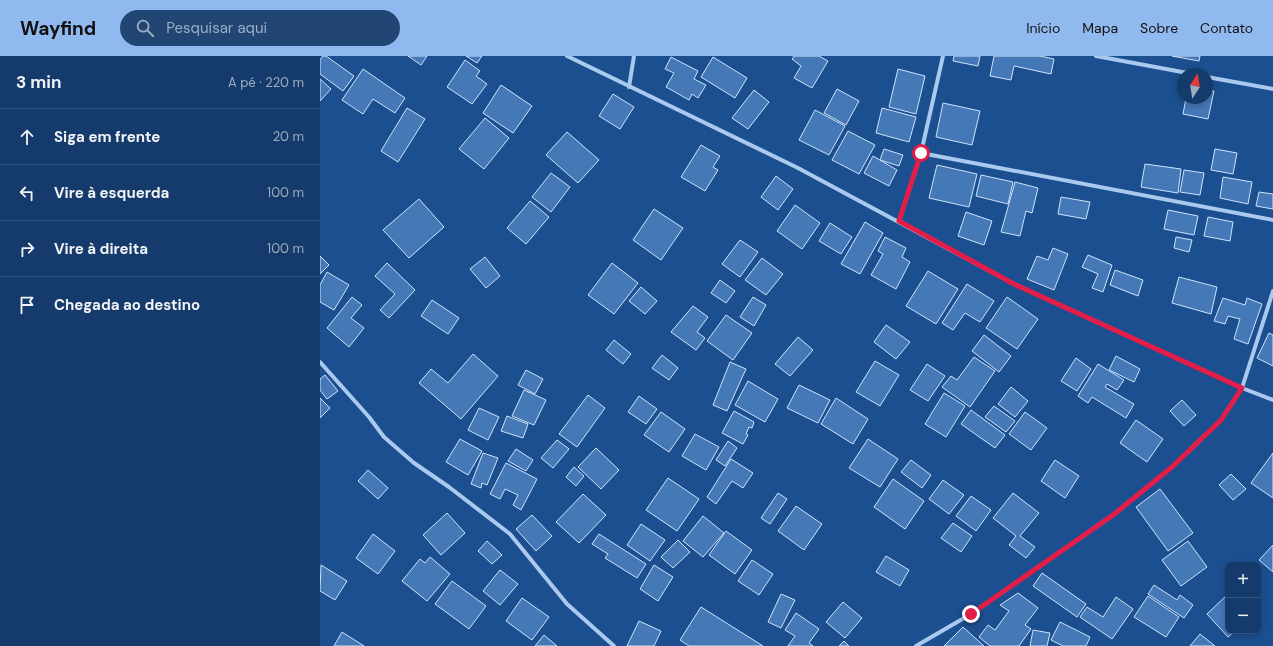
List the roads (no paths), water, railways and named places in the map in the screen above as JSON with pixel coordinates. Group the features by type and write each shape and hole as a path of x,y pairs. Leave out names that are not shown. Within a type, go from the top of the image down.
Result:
{"street":[{"path":"567,56 798,168 1014,284 1242,388 1273,400"},
{"path":"629,87 634,56"},
{"path":"899,221 921,153 943,56"},
{"path":"1096,56 1177,71"},
{"path":"1213,78 1273,89"},
{"path":"921,153 1273,220"},
{"path":"916,646 971,614 1113,515 1172,467 1221,420 1242,388 1273,291"},
{"path":"320,362 369,417 384,437 414,463 449,487 510,534 567,604 614,646"}]}
